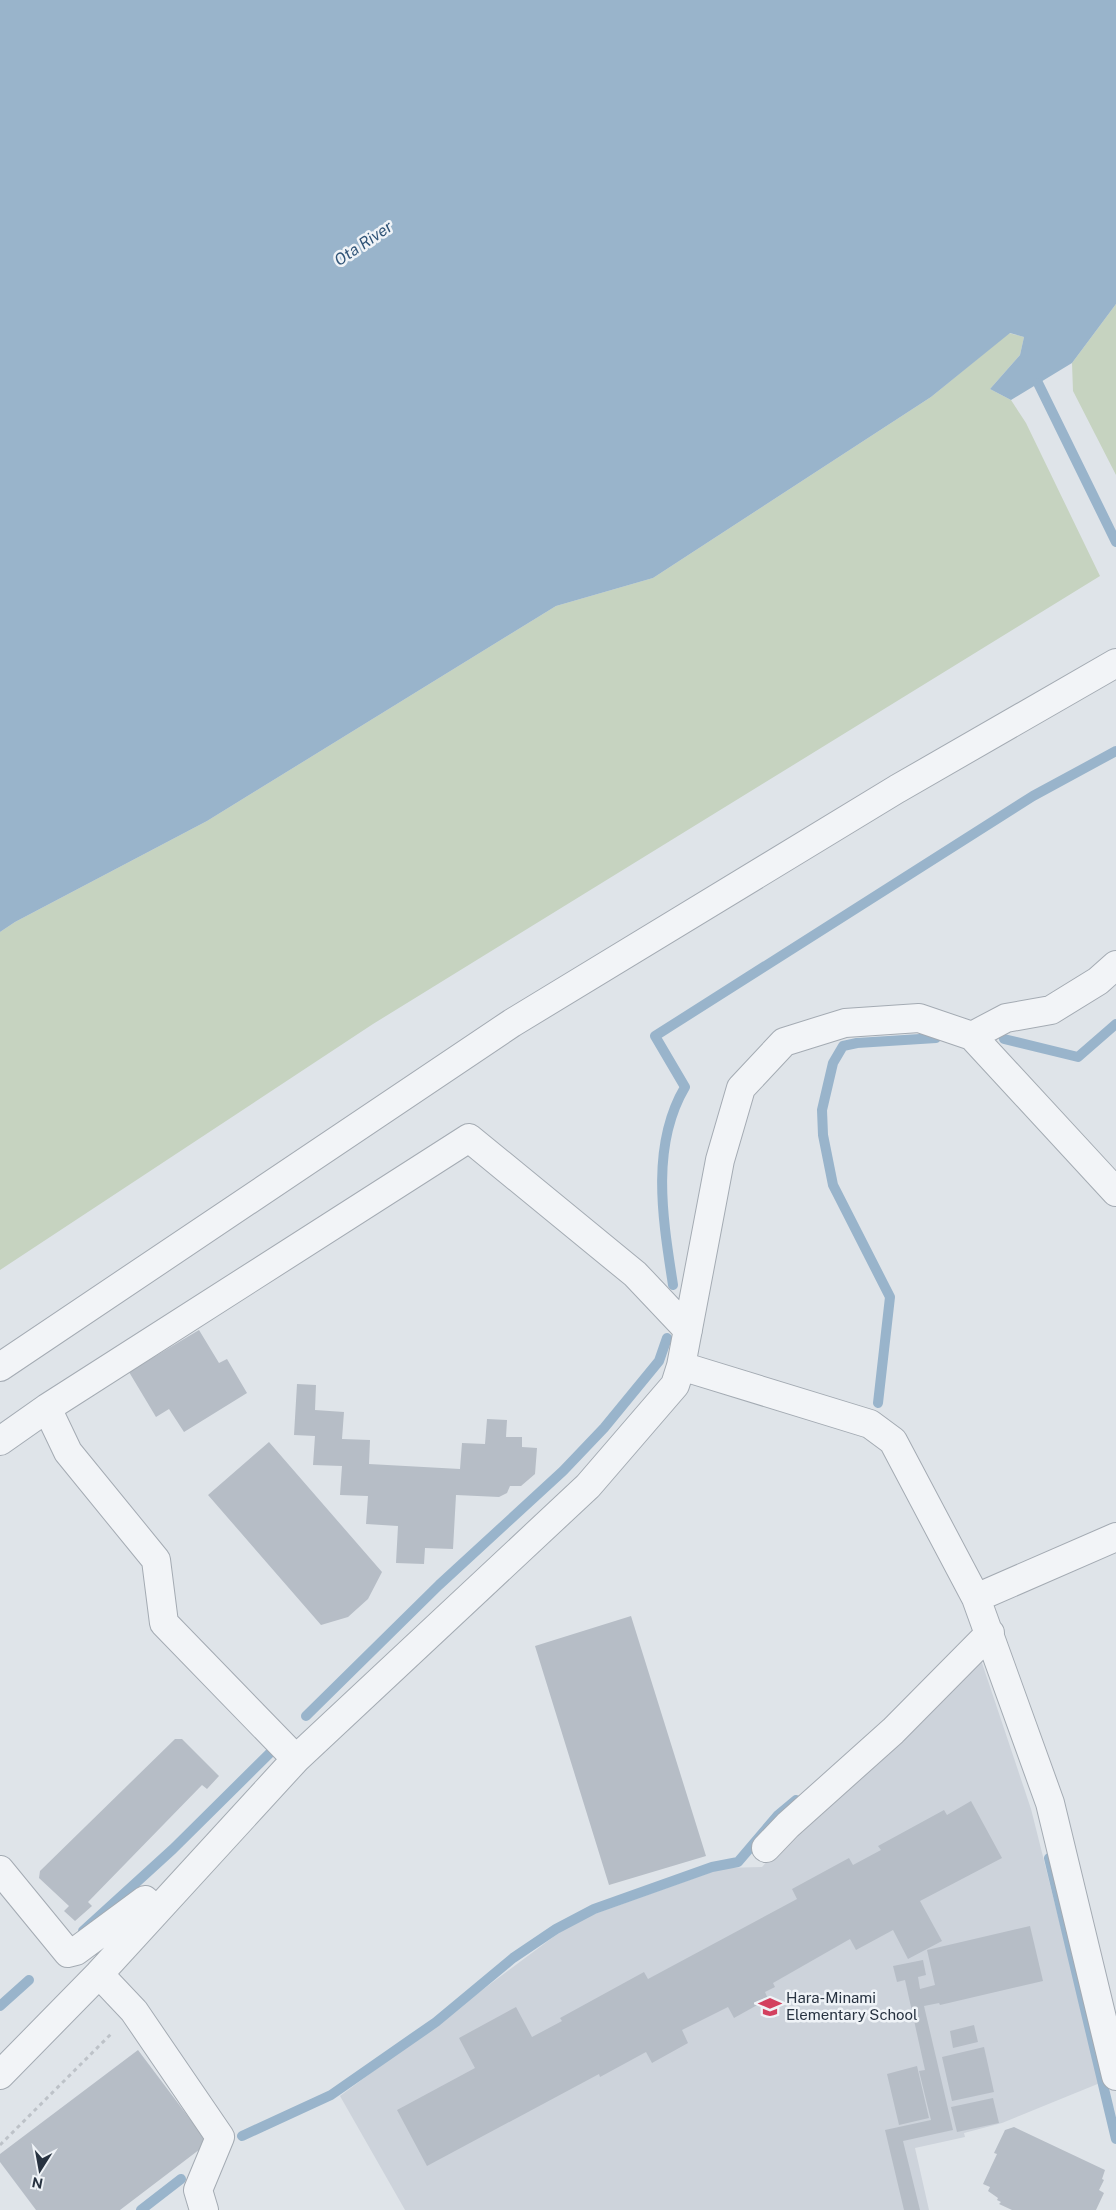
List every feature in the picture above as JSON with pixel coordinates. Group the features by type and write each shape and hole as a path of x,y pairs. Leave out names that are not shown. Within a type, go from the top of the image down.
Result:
{"street":[{"path":"0,1367 512,1023 897,789 1116,663"},
{"path":"972,1036 1006,1018 1051,1010 1098,981 1116,965"},
{"path":"0,2074 99,1974 296,1759 588,1486 675,1385 681,1366 720,1160 741,1088 784,1042 845,1023 919,1018 972,1036 1116,1192"},
{"path":"0,1441 47,1408 469,1138 635,1274 688,1330"},
{"path":"681,1366 870,1424 893,1441 976,1598 1050,1803 1116,2076"},
{"path":"47,1408 68,1452 156,1560 164,1623 296,1759"},
{"path":"976,1598 1116,1537"},
{"path":"766,1848 788,1825 893,1731 990,1633"},
{"path":"0,1870 68,1953 76,1952 145,1900 156,1910"},
{"path":"99,1974 134,2011 220,2137 198,2190 204,2210"}],"path":[{"path":"0,2145 134,2011"}],"shaded area":[{"name":"Hara-Minami Elementary School","path":"979,1654 1031,1809 1100,2083 1002,2123 964,2133 965,2137 915,2148 929,2210 405,2210 340,2096 560,1932 586,1917 723,1868 762,1867 792,1833"}],"green space":[{"path":"1116,304 1116,475 1073,391 1072,363"},
{"path":"1009,333 1024,337 1020,355 990,389 1011,400 1026,423 1100,576 373,1024 0,1270 0,932 15,922 207,821 556,606 653,578 931,397"}],"water":[{"name":"Ota River","path":"0,0 1116,0 1116,304 1072,363 1011,400 990,389 1020,355 1024,337 1010,333 931,397 653,578 556,606 207,821 15,922 0,932"}],"building":[{"path":"199,1330 219,1363 227,1359 247,1393 184,1432 169,1409 156,1417 129,1372"},
{"path":"297,1384 316,1385 315,1410 344,1412 342,1439 370,1440 369,1464 460,1469 462,1443 485,1444 487,1419 507,1420 506,1437 522,1437 522,1447 537,1448 535,1474 521,1486 510,1486 507,1493 499,1497 456,1495 453,1549 425,1548 424,1564 396,1563 398,1526 366,1524 368,1496 340,1495 342,1466 313,1465 315,1436 294,1435"},
{"path":"269,1442 382,1572 368,1599 348,1617 321,1625 208,1495"},
{"path":"631,1616 706,1856 609,1885 535,1646"},
{"path":"175,1739 182,1739 219,1776 207,1789 202,1785 88,1902 92,1906 75,1921 64,1911 69,1906 39,1878 40,1871"},
{"path":"971,1801 1002,1858 920,1901 942,1941 908,1959 893,1930 856,1950 850,1939 773,1983 775,1987 765,1992 768,1999 734,2018 728,2007 682,2030 688,2043 652,2063 646,2052 600,2077 599,2074 427,2166 397,2110 475,2068 459,2038 516,2007 532,2037 562,2021 560,2018 644,1972 648,1979 797,1899 792,1889 849,1858 853,1865 881,1850 878,1846 944,1810 947,1815"},
{"path":"1030,1926 1043,1981 940,2005 939,2003 924,2006 953,2130 903,2141 920,2210 904,2210 885,2130 931,2120 919,2071 925,2070 905,1980 897,1982 893,1966 923,1960 926,1975 918,1977 920,1989 935,1985 927,1950"},
{"path":"974,2025 978,2042 953,2048 950,2031"},
{"path":"984,2047 994,2092 952,2101 942,2057"},
{"path":"138,2050 208,2143 120,2210 36,2210 0,2162 0,2154"},
{"path":"917,2066 929,2118 899,2125 887,2074"},
{"path":"993,2098 999,2123 957,2132 951,2107"},
{"path":"1014,2127 1105,2170 1102,2179 1104,2180 1099,2190 1104,2193 1096,2210 1012,2210 999,2204 1001,2202 997,2200 998,2198 988,2191 990,2187 983,2184 997,2154 994,2153 1005,2130"}],"waterway":[{"path":"1038,383 1116,542"},
{"path":"673,1285 663,1209 663,1158 674,1110 685,1087 655,1036 1033,796 1116,751"},
{"path":"1004,1039 1078,1057 1116,1024"},
{"path":"878,1403 890,1297 833,1185 823,1135 822,1110 833,1063 843,1046 857,1043 936,1038"},
{"path":"306,1716 439,1585 563,1471 604,1428 659,1361 667,1338"},
{"path":"83,1931 173,1849 275,1748"},
{"path":"242,2136 331,2095 436,2022 513,1958 556,1929 594,1909 712,1867 738,1862 778,1815 796,1800"},
{"path":"1049,1858 1116,2139"},
{"path":"0,2006 29,1980"},
{"path":"141,2210 181,2179"}],"place":[{"name":"Hara-Minami Elementary School","path":"770,2007"}]}
